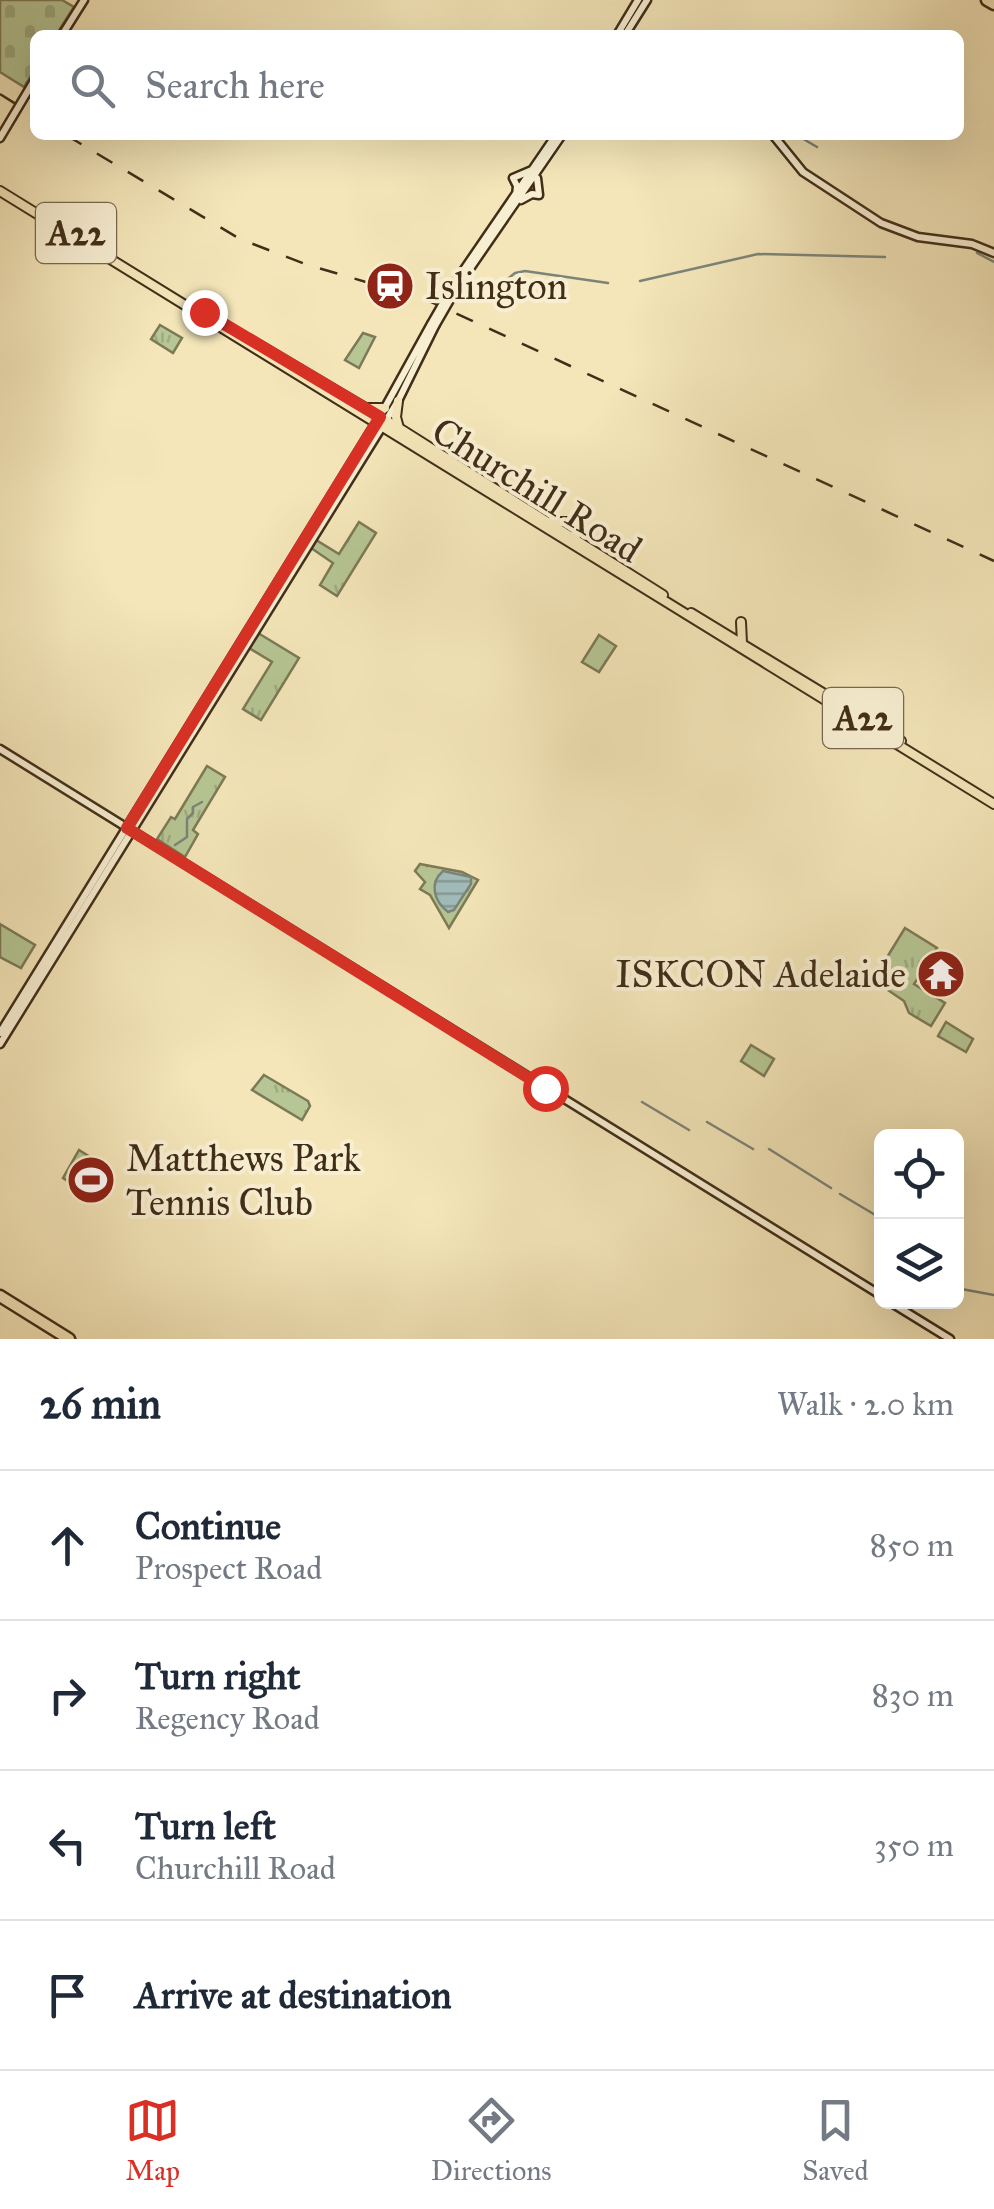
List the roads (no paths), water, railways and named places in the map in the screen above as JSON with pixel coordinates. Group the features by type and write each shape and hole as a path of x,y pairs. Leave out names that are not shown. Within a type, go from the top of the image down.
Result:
{"highway":[{"path":"987,0 994,4"},
{"path":"0,1300 51,1333 69,1339"}],"main road":[{"path":"65,30 84,0"},
{"path":"624,30 638,0"},
{"path":"627,30 647,0"},
{"path":"0,138 30,87"},
{"path":"0,1044 381,422 385,408 456,285 556,140"},
{"path":"777,140 803,172 880,223 918,236 972,244 994,254"},
{"path":"518,199 539,195 536,171"},
{"path":"518,199 513,178 536,171"},
{"name":"Churchill Road","path":"0,188 994,802"},
{"name":"Churchill Road","path":"150,281 366,408 381,422 399,428 994,802"},
{"path":"0,1033 381,422 398,401 433,325"},
{"path":"398,401 399,428"},
{"path":"366,408 385,408"},
{"path":"545,522 574,522 576,540"},
{"path":"741,622 742,644"},
{"path":"0,750 874,1291"},
{"path":"114,821 134,817"},
{"path":"114,821 119,831 118,842"},
{"path":"52,949 68,935"},
{"path":"901,1309 950,1339"}],"water":[{"path":"443,871 471,877 471,884 454,910 448,912 435,893 436,881"}],"waterway":[{"path":"805,140 817,147"},
{"path":"977,253 994,262"},
{"path":"640,281 758,254 885,257"},
{"path":"499,286 515,273 525,271 608,283"},
{"path":"175,845 187,837 187,819 193,807 202,802"},
{"path":"642,1102 689,1130"},
{"path":"707,1122 753,1149"},
{"path":"769,1149 831,1188"},
{"path":"840,1194 874,1214"},
{"path":"964,1289 994,1295"}],"railway":[{"path":"0,94 30,113"},
{"path":"74,140 240,239 305,264 427,300 994,561"}],"place":[{"name":"Islington","path":"390,286"},
{"name":"ISKCON Adelaide","path":"941,974"},
{"name":"Matthews Park Tennis Club","path":"91,1180"}]}
